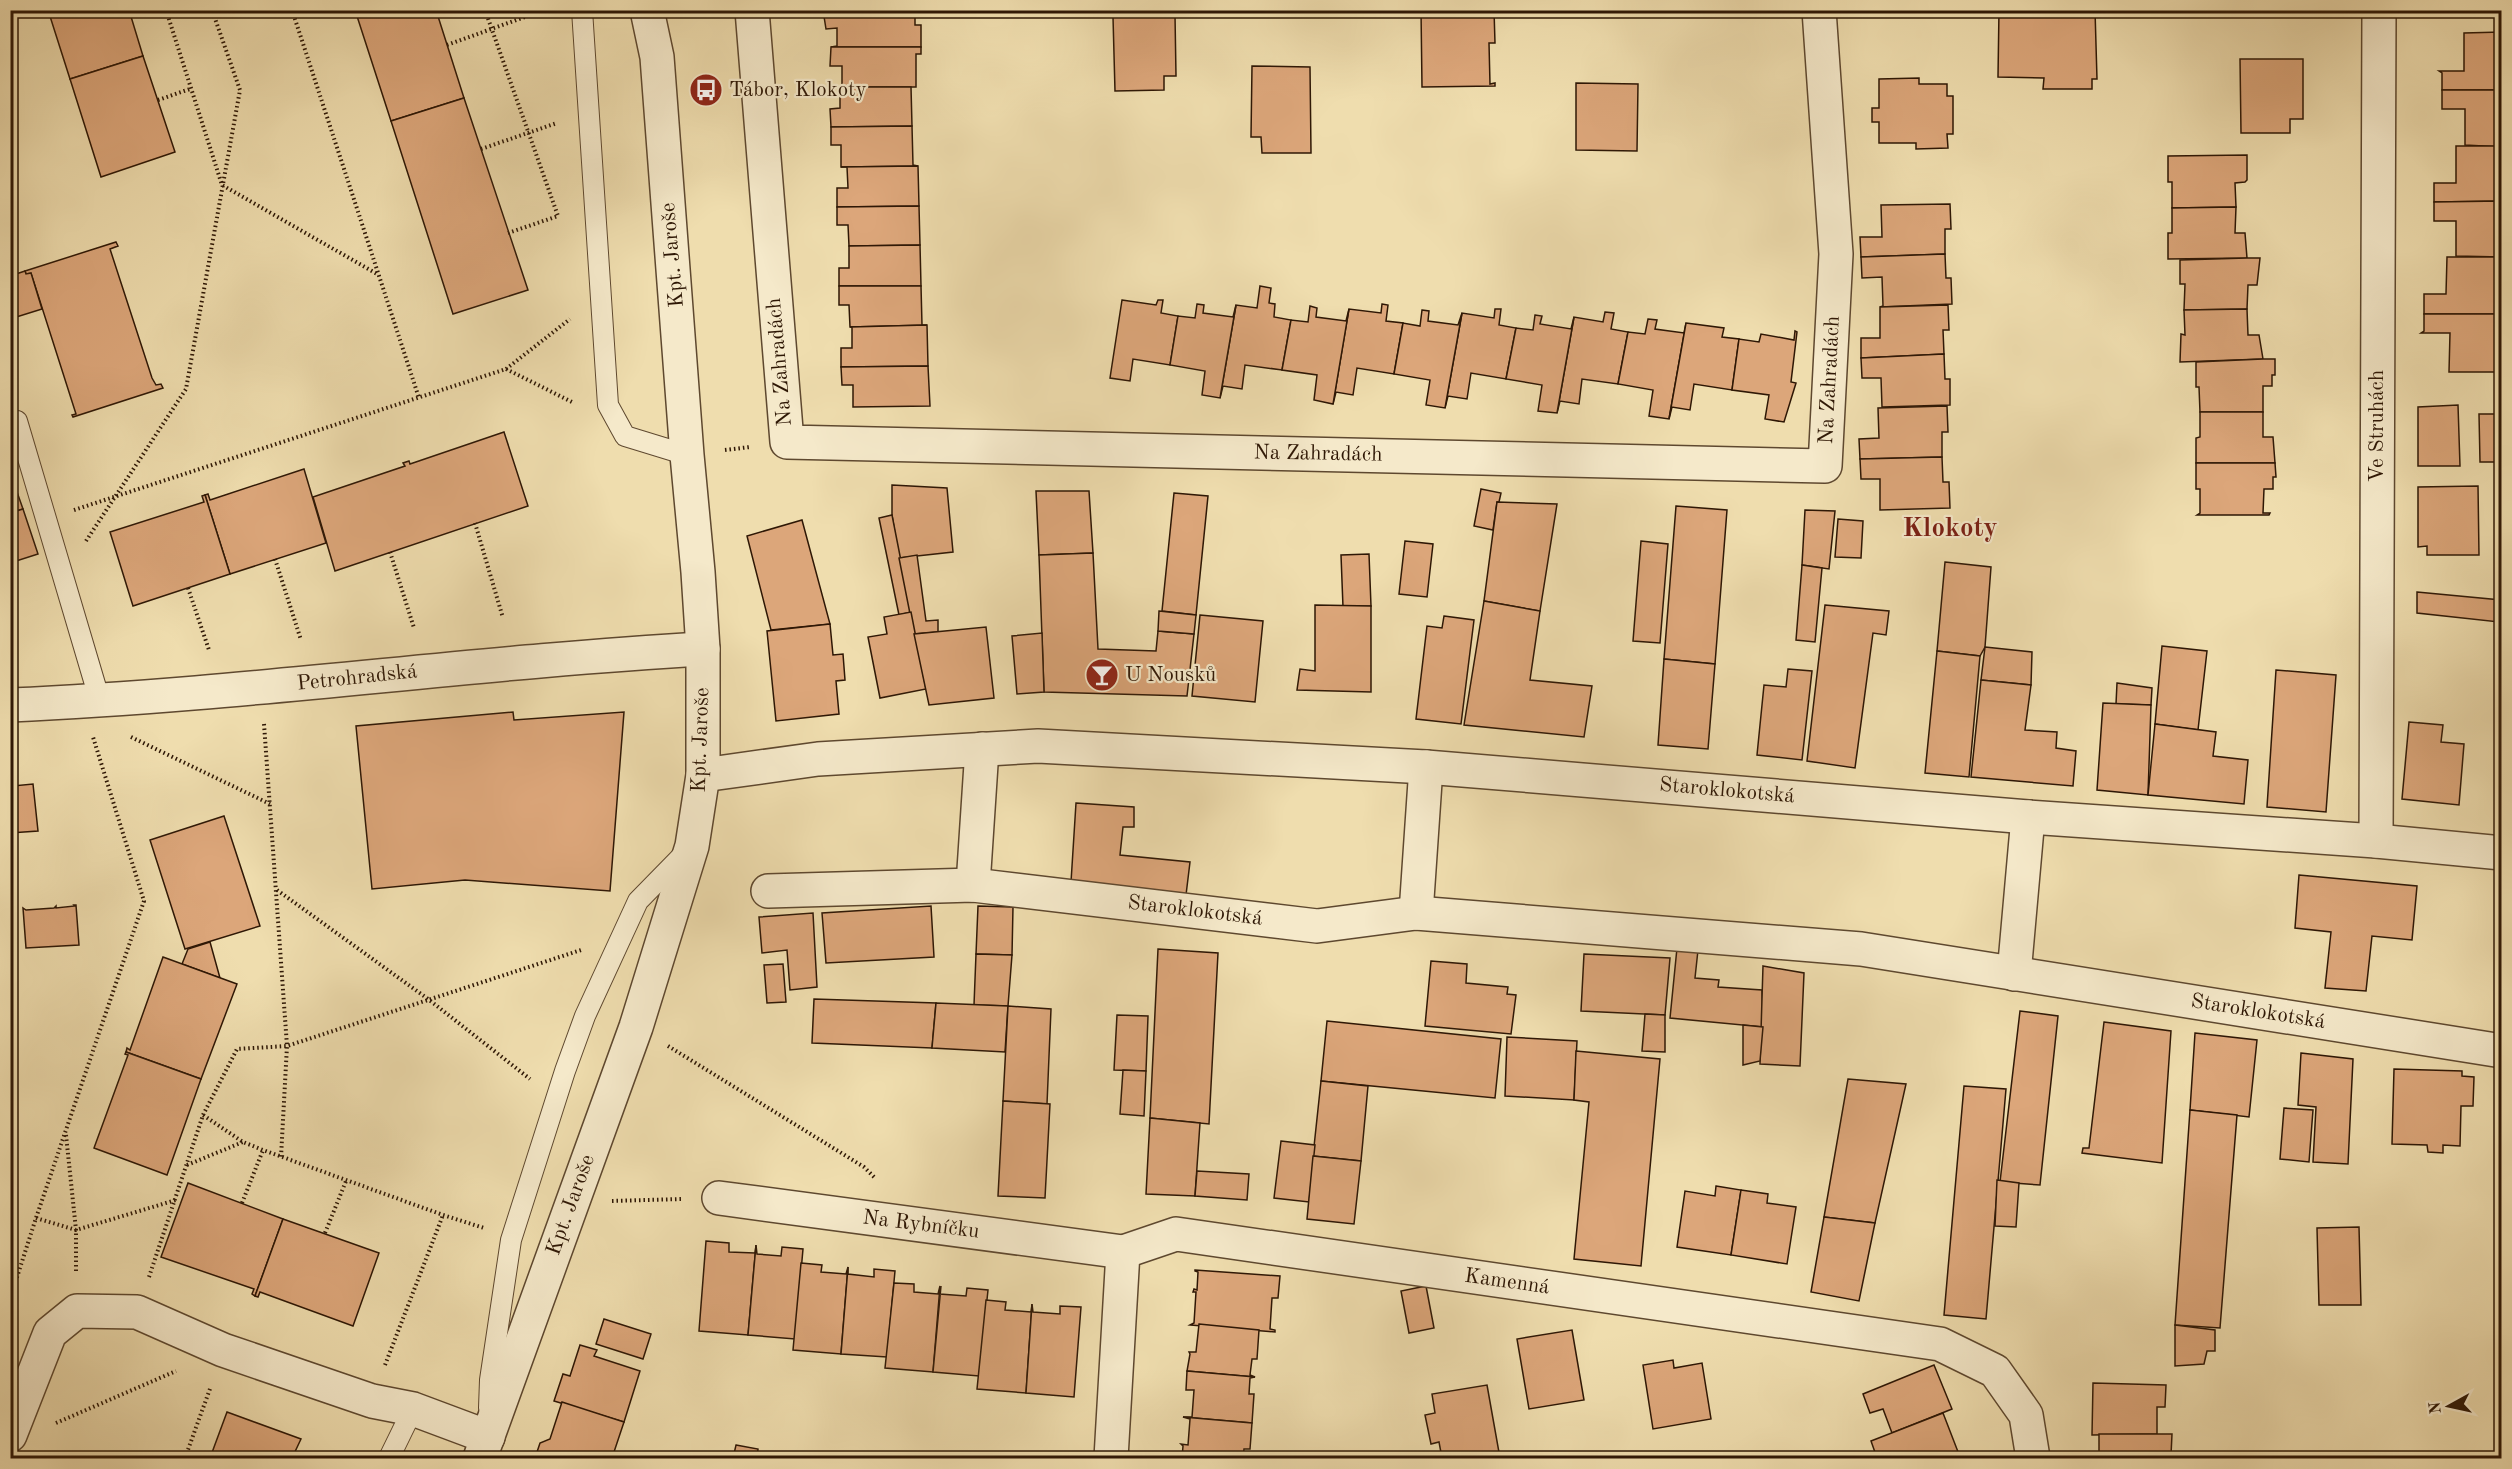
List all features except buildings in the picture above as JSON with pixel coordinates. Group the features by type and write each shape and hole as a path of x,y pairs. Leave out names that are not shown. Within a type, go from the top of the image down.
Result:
{"street":[{"name":"Kpt. Jaroše","path":"484,1448 636,1027 692,846 703,775 703,649 698,572 657,57 647,10"},
{"name":"Na Zahradách","path":"752,10 787,442 1825,466 1836,254 1819,10"},
{"name":"Ve Struhách","path":"2376,841 2379,10"},
{"name":"Petrohradská","path":"10,705 100,701 592,655 703,649"},
{"name":"Staroklokotská","path":"703,775 818,759 1038,746 1426,767 2028,817 2376,841 2502,854"},
{"path":"973,885 982,749"},
{"path":"1416,914 1426,767"},
{"path":"2014,974 2028,817"},
{"name":"Staroklokotská","path":"768,891 973,885 1317,926 1416,914 1861,949 2502,1051"},
{"name":"Na Rybníčku","path":"719,1198 1123,1252"},
{"name":"Kamenná","path":"1123,1252 1176,1234 1940,1344 1995,1371 2026,1415 2033,1458"},
{"path":"1111,1458 1123,1252"},
{"path":"10,1435 50,1333 77,1311 136,1312 223,1350 372,1401 413,1408 484,1448"}],"lane":[{"path":"582,10 608,405 625,436 687,455"},
{"path":"17,422 100,701"},
{"path":"484,1448 490,1380 511,1240 565,1071 590,1005 638,901 692,846"},
{"path":"389,1458 413,1408"}],"path":[{"path":"166,10 222,185 377,274"},
{"path":"64,576 186,389 240,90 212,10"},
{"path":"292,10 419,398"},
{"path":"485,10 558,216 508,233"},
{"path":"447,45 544,10"},
{"path":"158,100 190,89"},
{"path":"481,149 557,123"},
{"path":"47,519 506,369 570,319"},
{"path":"506,369 574,403"},
{"path":"687,455 787,442"},
{"path":"475,523 503,618"},
{"path":"390,552 414,628"},
{"path":"275,559 301,640"},
{"path":"188,588 209,650"},
{"path":"264,717 287,1046 281,1157"},
{"path":"120,732 271,804"},
{"path":"10,1299 144,901 91,734"},
{"path":"277,890 428,999 538,1085"},
{"path":"136,1312 203,1115 237,1049 287,1046 583,950"},
{"path":"636,1027 864,1167 879,1182"},
{"path":"203,1115 243,1142 263,1150 443,1215 492,1230"},
{"path":"65,1131 76,1230 77,1311"},
{"path":"186,1165 243,1142"},
{"path":"242,1203 263,1150"},
{"path":"325,1233 346,1180"},
{"path":"572,1202 719,1198"},
{"path":"36,1218 76,1230 176,1199"},
{"path":"384,1368 443,1215"},
{"path":"53,1424 223,1350"},
{"path":"185,1458 223,1350"}],"place":[{"name":"Tábor, Klokoty","path":"706,90"},
{"name":"U Nousků","path":"1102,675"}],"district":[{"name":"Klokoty","path":"1950,528"}]}
